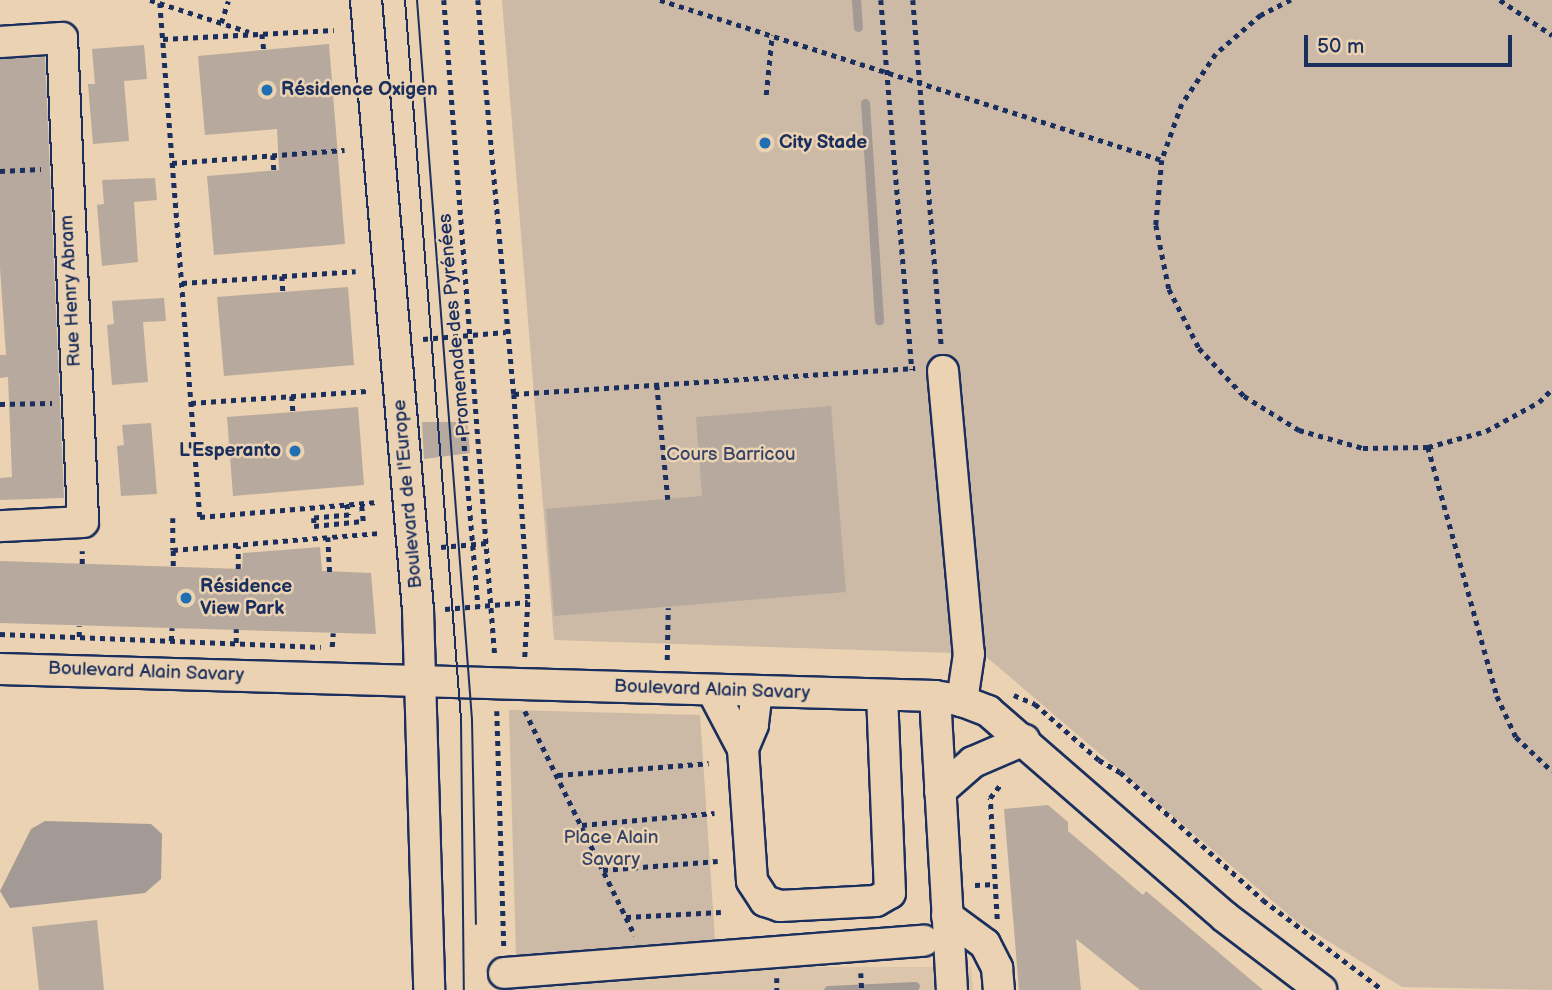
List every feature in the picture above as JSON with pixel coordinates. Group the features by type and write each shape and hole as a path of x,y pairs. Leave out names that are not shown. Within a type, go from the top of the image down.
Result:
{"street":[{"name":"Boulevard de l'Europe","path":"366,0 418,610 429,990"},
{"name":"Rue Henry Abram","path":"0,42 62,38 65,168 83,522 0,526"},
{"path":"943,369 969,654 948,699 940,791 952,990"},
{"name":"Boulevard Alain Savary","path":"0,669 948,699 988,711 1033,747 1225,918 1321,990"},
{"path":"712,690 743,749 752,881 760,896 780,906 883,900 892,884 883,695"},
{"path":"743,749 753,725 757,691"},
{"path":"940,791 973,762 1033,747"},
{"path":"947,916 985,944 997,968 999,990"},
{"path":"504,973 646,960 924,941"}],"path":[{"path":"150,0 254,34"},
{"name":"Promenade des Pyrénées","path":"444,0 495,647"},
{"path":"478,0 506,332 514,394 528,602 526,650"},
{"path":"660,0 677,3 1162,160"},
{"path":"881,0 913,381"},
{"path":"514,394 912,368 943,369 913,0"},
{"path":"1291,0 1261,15 1216,54 1182,104 1162,160 1156,225 1169,289 1199,348 1244,396 1299,430 1363,448 1428,447 1486,431 1539,402 1552,389"},
{"path":"1500,0 1552,35"},
{"path":"221,23 228,1"},
{"path":"160,3 200,517 377,502"},
{"path":"163,39 334,30"},
{"path":"262,34 264,51"},
{"path":"766,95 772,35"},
{"path":"172,163 345,150"},
{"path":"273,155 274,171"},
{"path":"0,171 65,168"},
{"path":"182,282 356,271"},
{"path":"282,276 283,292"},
{"path":"487,333 506,332"},
{"path":"455,336 478,607"},
{"path":"657,385 668,499"},
{"path":"191,403 367,391"},
{"path":"292,396 293,412"},
{"path":"0,404 76,403"},
{"path":"1428,447 1497,696 1516,737 1552,771"},
{"path":"347,504 349,515 314,518 314,526 363,522 361,503"},
{"path":"173,518 173,566"},
{"path":"173,550 381,533"},
{"path":"328,537 330,572"},
{"path":"437,547 487,543"},
{"path":"237,569 238,546"},
{"path":"418,610 528,602"},
{"path":"667,652 668,608"},
{"path":"79,626 79,637"},
{"path":"171,641 172,628"},
{"path":"236,629 236,643"},
{"path":"332,633 332,647"},
{"path":"0,634 345,648"},
{"path":"1015,694 1035,704 1063,730 1120,772 1263,900 1384,990"},
{"path":"496,703 504,973"},
{"path":"524,704 646,960"},
{"path":"1033,747 1063,730"},
{"path":"558,775 709,763"},
{"path":"985,944 997,926 990,798 996,786 1005,782"},
{"path":"582,825 714,813"},
{"path":"603,870 718,861"},
{"path":"626,917 721,912"},
{"path":"861,974 862,990"}],"shaded area":[{"path":"45,821 151,824 162,834 161,879 145,893 10,908 0,891 31,829"},
{"path":"746,967 971,967 973,990 513,990 513,986"}],"green space":[{"name":"Cours Barricou","path":"502,0 1552,0 1552,990 1402,987 1296,921 983,654 554,640"},
{"name":"Place Alain Savary","path":"509,710 700,715 715,940 516,956"}],"building":[{"path":"329,44 345,244 214,255 207,176 279,170 277,129 205,135 198,56"},
{"path":"144,45 147,79 124,81 129,141 93,144 88,84 95,84 92,49"},
{"path":"45,57 64,498 0,500 0,478 12,477 8,377 0,378 0,355 6,355 0,268 0,59"},
{"path":"155,178 157,200 134,202 138,262 102,266 97,205 104,204 102,180"},
{"path":"348,287 354,365 224,376 217,297"},
{"path":"164,298 166,321 143,322 148,382 112,385 107,325 114,324 112,301"},
{"path":"831,406 846,592 554,616 546,509 702,496 696,417"},
{"name":"L'Esperanto","path":"358,407 364,485 233,496 227,417"},
{"path":"422,422 467,422 470,453 424,459"},
{"path":"151,423 157,494 121,496 117,446 124,445 122,425"},
{"name":"Résidence View Park","path":"320,547 322,571 371,573 376,634 0,623 0,561 242,569 243,553"},
{"path":"1048,805 1068,822 1068,831 1143,895 1146,891 1263,990 1140,990 1076,939 1081,990 1019,990 1004,809"},
{"path":"97,920 104,990 39,990 32,927"}],"waterway":[{"path":"856,0 858,27"},
{"path":"865,103 879,321"},
{"path":"828,990 915,986"}],"tram line":[{"path":"405,0 461,720 464,990"},
{"path":"417,0 472,720 476,924"}],"place":[{"name":"Résidence Oxigen","path":"267,90"},
{"name":"City Stade","path":"765,143"},
{"name":"L'Esperanto","path":"295,451"},
{"name":"Résidence View Park","path":"186,598"}]}
